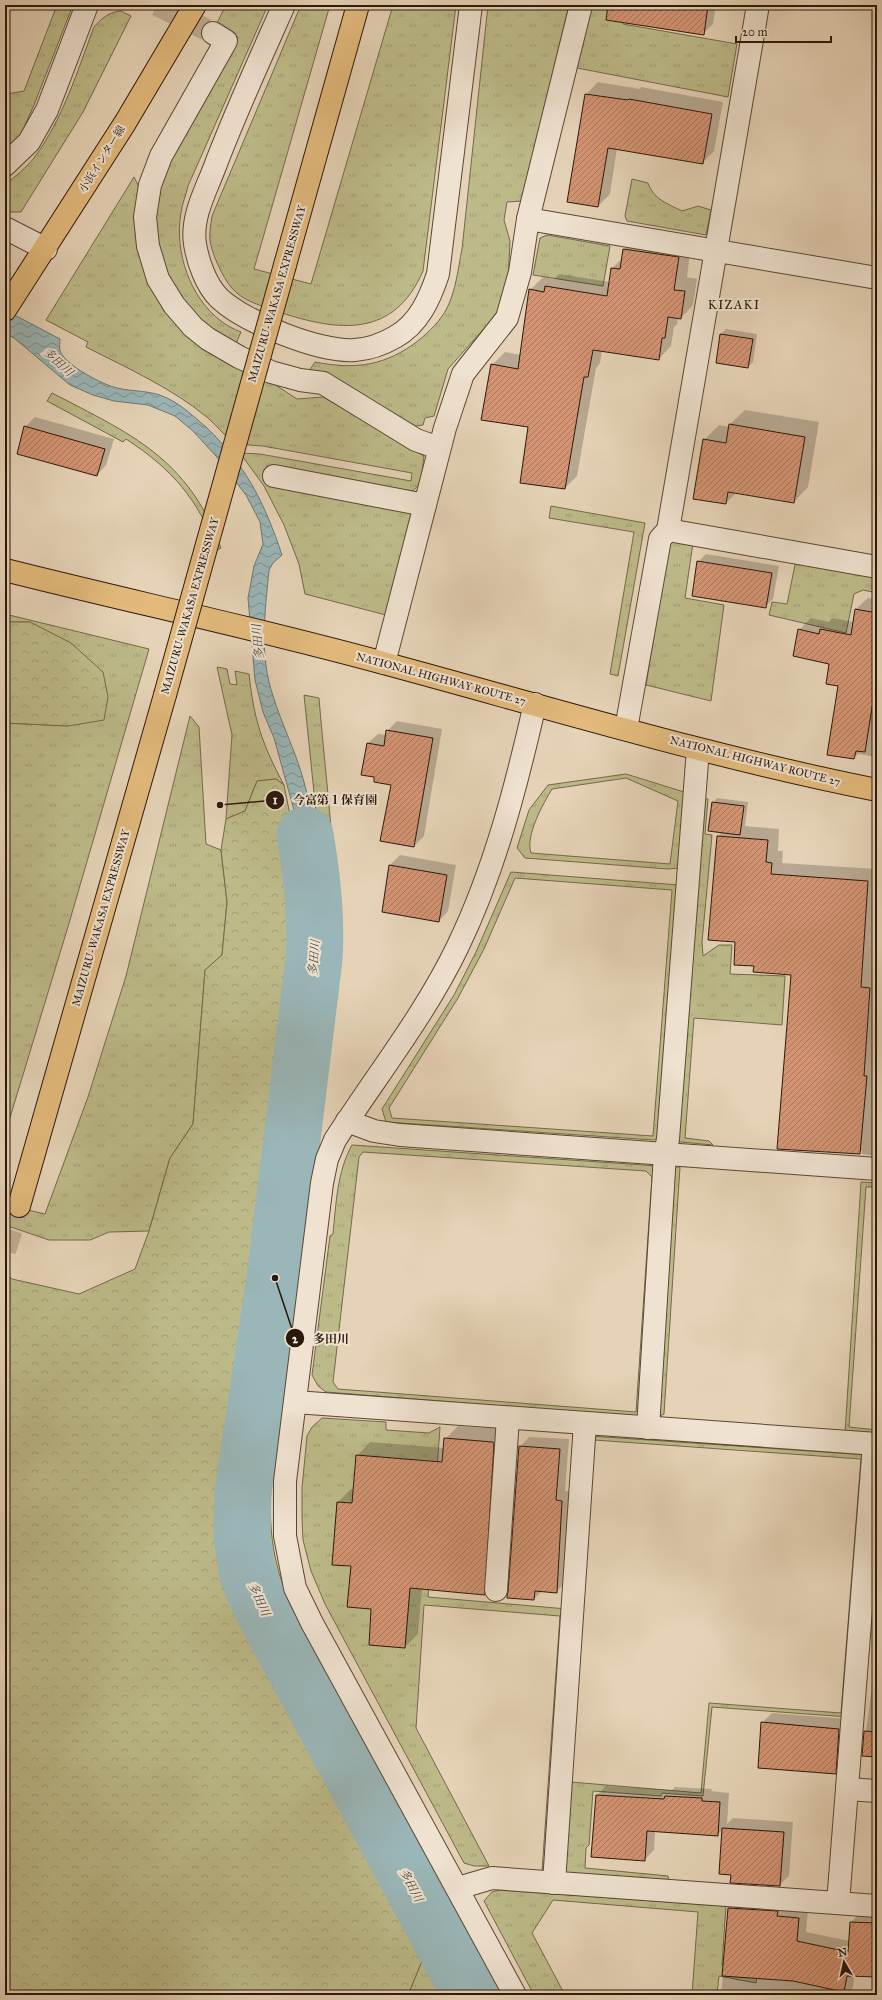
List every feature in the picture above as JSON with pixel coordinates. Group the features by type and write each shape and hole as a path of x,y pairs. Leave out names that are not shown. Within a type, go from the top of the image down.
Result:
{"main road":[{"name":"小浜インター線","path":"9,304 46,249 125,123 196,5"},
{"name":"MAIZURU-WAKASA EXPRESSWAY","path":"19,1206 165,695 358,5"},
{"name":"NATIONAL HIGHWAY ROUTE 27","path":"5,570 308,643 698,749 803,775 877,790"}],"street":[{"path":"5,165 30,142 47,110 87,5"},
{"path":"284,5 231,124 196,215 195,243 206,278 218,297 237,313 259,324 302,340 328,347 354,350 375,346 396,337 416,319 430,298 438,274 470,5"},
{"path":"384,663 439,448 463,374 507,318 520,272 528,219 581,5"},
{"path":"626,729 660,539 668,530 758,5"},
{"path":"213,33 226,41 161,156 150,185 145,216 148,246 158,279 174,305 194,327 227,350 271,372 300,380 323,383 416,440 439,448"},
{"path":"528,219 877,278"},
{"path":"5,228 46,249"},
{"path":"274,476 425,505"},
{"path":"668,530 877,567"},
{"path":"515,1995 458,1888 312,1623 295,1588 285,1536 285,1481 322,1183 328,1159 335,1140 408,1032 435,989 458,946 479,897 506,820 520,773 535,704"},
{"path":"648,1428 665,1154 668,1139 698,749"},
{"path":"347,1121 374,1131 400,1135 877,1169"},
{"path":"295,1402 876,1444 869,1622 847,1789 838,1903"},
{"path":"496,1590 508,1418"},
{"path":"554,1884 585,1423"},
{"path":"847,1789 877,1791"},
{"path":"458,1888 492,1878 554,1884 877,1906"}],"green space":[{"path":"57,5 73,5 34,105 20,136 5,155 7,94 24,91"},
{"path":"226,5 268,5 188,186 179,228 182,258 193,287 210,311 221,321 233,329 241,332 235,346 201,321 188,308 177,292 168,276 161,258 156,240 155,221 156,203 160,185 167,169 238,37 217,23"},
{"path":"301,5 330,5 254,269 311,284 393,5 456,5 423,271 411,293 397,308 381,319 363,324 343,325 301,319 247,300 236,292 224,278 210,240 212,216"},
{"path":"488,5 569,5 522,201 507,202 504,220 510,241 508,282 497,314 448,369 434,416 425,418 423,425 415,426 327,373 313,373 309,371 315,362 343,366 357,365 370,364 394,356 407,349 427,333 447,308 455,287 462,249"},
{"path":"592,5 626,5 623,24 737,44 728,97 577,68"},
{"path":"121,11 131,16 83,112 21,212 5,212 5,184 21,172 34,158 44,143 68,95 94,27 106,16"},
{"path":"134,177 139,187 151,282 268,380 297,399 323,397 424,456 419,483 417,487 408,492 267,466 265,482 412,510 386,615 305,594 299,564 284,525 264,486 240,453 260,454 411,481 412,473 263,446 234,444 208,418 180,397 149,379 86,347 88,342 46,320"},
{"path":"632,179 648,183 650,189 657,197 682,211 698,206 711,210 706,235 627,221 625,216"},
{"path":"547,235 610,246 603,286 533,275 540,238"},
{"path":"52,393 131,436 154,452 174,470 192,492 208,517 221,548 217,550 210,532 192,500 182,487 157,462 126,439 123,442 47,401"},
{"path":"551,506 645,523 618,676 610,674 634,532 549,518"},
{"path":"676,540 693,543 685,598 724,605 711,701 646,685 669,544"},
{"path":"796,560 877,575 877,593 863,590 854,594 846,633 769,615 772,602 787,604"},
{"path":"5,614 149,649 67,930 5,1134 5,723 68,726 30,622 5,622"},
{"path":"5,622 30,622 71,643 103,672 108,697 104,720 68,726 5,723"},
{"path":"217,667 227,669 230,684 237,685 235,671 249,674 256,719 270,757 284,785 276,779 257,781 245,811 226,819 232,735"},
{"path":"304,695 319,698 334,862 336,928 335,961 275,1440 270,1512 273,1547 281,1579 298,1619 497,1995 486,1995 274,1606 269,1594 260,1561 258,1503 260,1473 326,957 327,919"},
{"path":"190,716 199,727 206,844 221,850 227,902 222,955 205,970 193,1124 170,1158 149,1231 109,1232 90,1240 49,1240 5,1225 5,1201 15,1207 45,1214 88,1097 126,976"},
{"path":"626,774 684,792 680,868 668,869 525,858 517,848 529,810 548,785","holes":["626,778 678,801 670,864 531,853 530,838 540,811 552,789"]},
{"path":"276,779 284,785 292,825 306,859 312,911 310,952 272,1276 237,1488 236,1539 243,1577 256,1607 433,1934 408,1995 5,1995 5,1272 12,1279 79,1294 135,1269 149,1231 170,1158 193,1124 205,970 222,955 227,902 221,850 226,819 245,811 257,781"},
{"path":"702,798 708,799 705,834 712,835 702,942 703,956 719,945 732,945 730,974 785,976 782,1025 694,1018 685,1138 709,1141 713,1145 674,1140"},
{"path":"511,872 679,885 661,1136 654,1140 386,1122 382,1109 454,995 476,952","holes":["515,878 672,890 653,1136 392,1118 389,1108 458,998 484,949"]},
{"path":"352,1145 658,1166 642,1417 326,1392 318,1386 312,1375 330,1236 333,1234 338,1188 347,1155","holes":["363,1152 646,1171 652,1177 636,1412 338,1389 333,1382 359,1157"]},
{"path":"673,1167 680,1167 664,1414 656,1418"},
{"path":"861,1182 877,1183 877,1187 866,1187 849,1427 877,1430 877,1435 845,1433"},
{"path":"322,1418 386,1422 386,1430 429,1433 440,1427 428,1597 567,1609 549,1871 542,1871 560,1616 424,1605 416,1728 489,1866 474,1866 464,1863 325,1604 311,1571 303,1540 302,1488 307,1436 312,1427"},
{"path":"590,1436 868,1455 848,1717 712,1707 703,1796 662,1793 661,1796 593,1791 589,1845 586,1848 585,1868 668,1876 669,1882 561,1873","holes":["594,1440 861,1459 841,1713 709,1703 701,1793 571,1782"]},
{"path":"499,1890 726,1906 722,1965 758,1968 756,1983 719,1976 717,1995 692,1995 698,1912 553,1900 532,1933 565,1995 534,1995 484,1901 492,1892"},
{"path":"433,1934 464,1995 408,1995"}],"water":[{"path":"5,310 60,339 60,351 63,356 85,374 94,379 117,388 161,395 183,408 220,441 253,486 269,519 282,555 273,563 269,570 264,633 266,665 273,696 304,782 315,833 327,919 312,911 306,859 297,821 274,738 263,712 255,680 248,598 254,566 263,544 260,522 246,495 216,456 193,431 175,416 148,405 114,401 93,395 70,385 14,338 5,333"}],"building":[{"path":"608,5 708,5 704,35 606,20"},
{"path":"585,94 629,99 712,114 703,164 608,148 598,207 567,202"},
{"path":"623,249 679,257 674,290 685,291 681,319 668,317 665,338 662,338 659,360 593,350 588,377 584,377 565,489 520,483 528,427 481,420 491,364 518,369 529,289 544,292 545,286 607,296 611,268 620,269"},
{"path":"720,334 753,339 748,368 716,363"},
{"path":"729,424 805,437 794,503 728,492 726,504 693,499 703,439 726,443"},
{"path":"24,426 105,449 97,476 17,454"},
{"path":"697,561 772,573 766,608 692,596"},
{"path":"855,609 877,613 877,676 865,752 856,751 854,759 827,755 838,686 826,684 829,664 793,656 798,629 819,634 820,629 851,635"},
{"path":"386,730 433,738 414,847 380,841 391,785 374,782 374,777 361,775 367,743 384,746"},
{"path":"712,802 744,806 740,835 708,831"},
{"path":"717,836 768,840 766,862 772,863 771,874 868,881 861,987 870,988 864,1076 867,1076 860,1154 777,1149 791,975 753,972 754,966 734,965 735,942 708,940"},
{"path":"389,865 447,875 439,922 382,912"},
{"path":"444,1438 493,1442 494,1444 485,1595 410,1588 405,1648 369,1645 371,1609 347,1607 351,1566 332,1565 337,1502 352,1503 356,1455 442,1462"},
{"path":"519,1446 560,1449 556,1500 562,1501 557,1593 535,1591 534,1600 507,1598"},
{"path":"761,1722 839,1729 836,1774 758,1768"},
{"path":"864,1731 877,1732 877,1757 862,1756"},
{"path":"596,1795 664,1799 665,1796 702,1798 702,1801 720,1802 718,1836 647,1831 645,1861 591,1857"},
{"path":"722,1828 784,1832 780,1886 730,1883 731,1875 719,1874"},
{"path":"728,1908 778,1911 777,1916 799,1918 797,1941 848,1952 850,1922 877,1923 877,1977 847,1976 844,1992 793,1981 722,1976"}],"waterway":[{"name":"多田川","path":"305,835 313,897 315,928 314,959 275,1278 243,1492 242,1538 248,1575 259,1602 471,1995"}],"tunnel":[{"path":"157,5 213,33"},
{"path":"5,1251 19,1206"}],"place":[{"name":"今富第１保育園","path":"220,805"},
{"name":"多田川","path":"275,1278"}],"district":[{"name":"KIZAKI","path":"734,305"}]}
